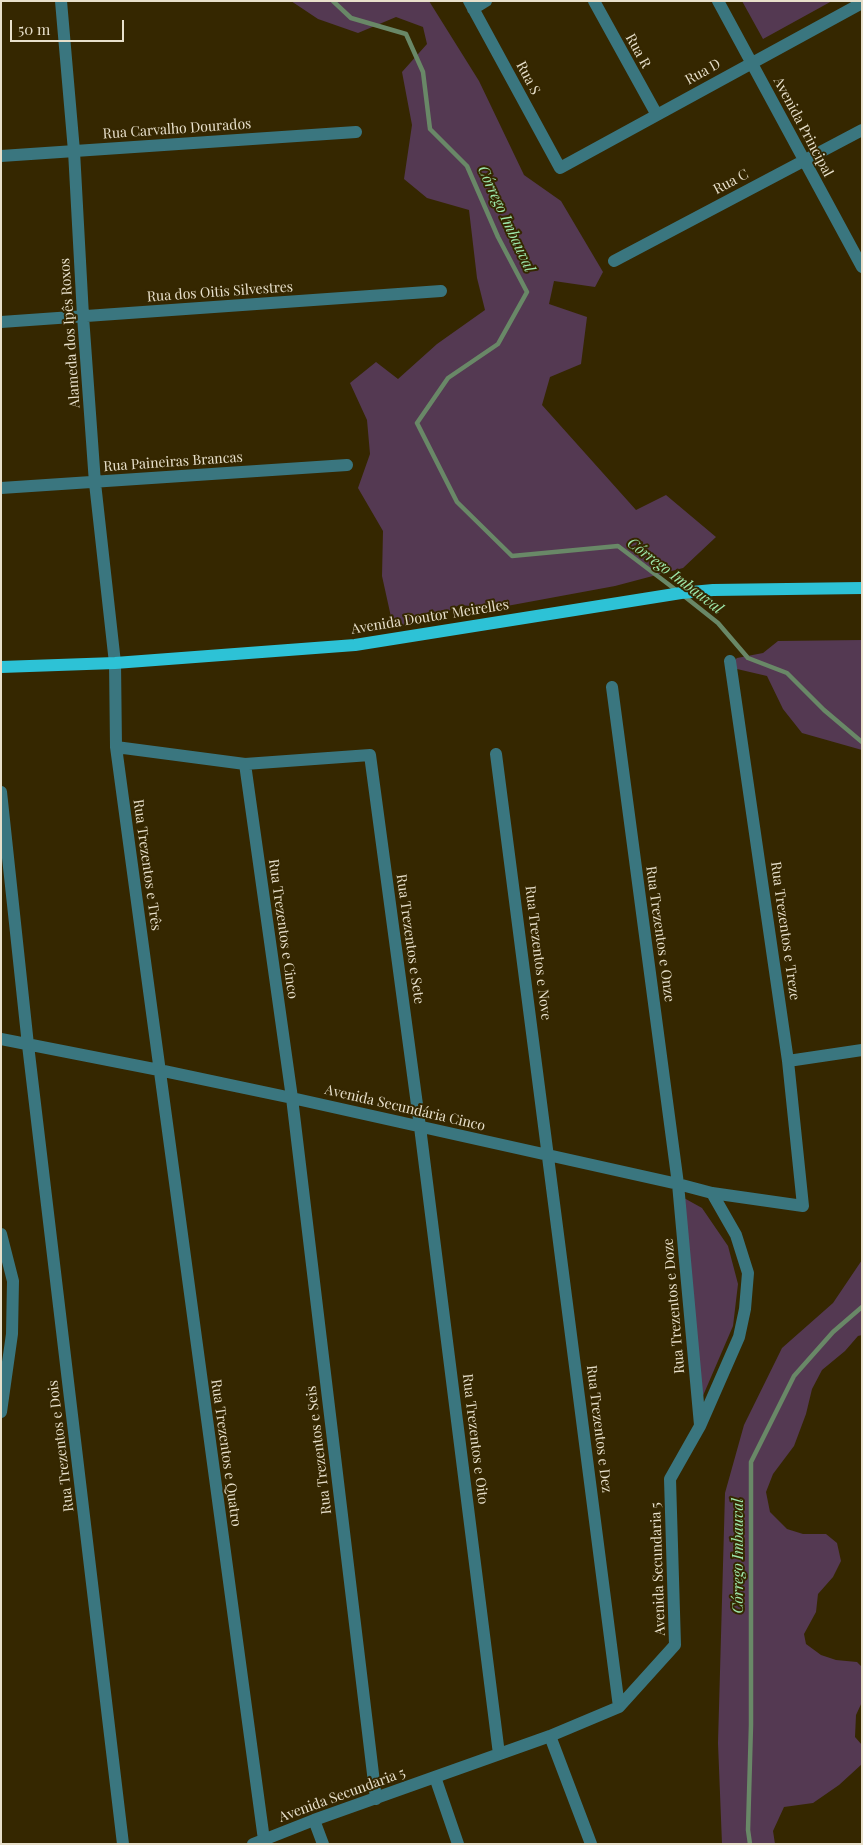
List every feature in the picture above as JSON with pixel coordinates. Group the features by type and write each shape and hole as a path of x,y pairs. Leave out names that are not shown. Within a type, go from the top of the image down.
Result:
{"main road":[{"name":"Avenida Doutor Meirelles","path":"1,667 114,663 355,644 656,597 713,590 862,588"}],"street":[{"name":"Alameda dos Ipês Roxos","path":"61,1 74,151 95,483 114,663"},
{"path":"471,5 486,1"},
{"name":"Rua R","path":"594,1 657,115"},
{"name":"Avenida Principal","path":"718,1 804,160 858,253 862,267"},
{"name":"Rua D","path":"560,168 862,3"},
{"name":"Rua S","path":"471,5 560,168"},
{"name":"Rua C","path":"614,261 862,130"},
{"name":"Rua Carvalho Dourados","path":"1,156 356,132"},
{"name":"Rua dos Oitis Silvestres","path":"1,322 441,291"},
{"name":"Rua Paineiras Brancas","path":"1,488 347,465"},
{"name":"Rua Trezentos e Treze","path":"730,661 788,1061 803,1206"},
{"name":"Rua Trezentos e Três","path":"114,663 116,747 159,1070"},
{"name":"Rua Trezentos e Onze","path":"612,687 678,1184"},
{"path":"116,747 245,764"},
{"name":"Rua Trezentos e Nove","path":"496,754 549,1156"},
{"name":"Rua Trezentos e Sete","path":"245,764 370,755 420,1127"},
{"name":"Rua Trezentos e Cinco","path":"245,764 292,1098"},
{"name":"Rua Trezentos e Dois","path":"1,792 28,1045 123,1844"},
{"name":"Avenida Secundária Cinco","path":"1,1039 292,1098 712,1193 803,1206"},
{"path":"788,1061 862,1050"},
{"name":"Rua Trezentos e Quatro","path":"159,1070 258,1842"},
{"name":"Rua Trezentos e Seis","path":"292,1098 376,1798"},
{"name":"Rua Trezentos e Oito","path":"420,1127 499,1754"},
{"name":"Rua Trezentos e Dez","path":"549,1156 619,1707"},
{"name":"Rua Trezentos e Doze","path":"678,1184 700,1426"},
{"name":"Avenida Secundaria 5","path":"258,1842 314,1820 550,1736 619,1707 675,1645 670,1479 700,1426 739,1337 748,1273 736,1235 712,1193"},
{"path":"1,1234 13,1281 12,1334 1,1412"},
{"path":"550,1736 591,1844"},
{"path":"434,1778 458,1844"},
{"path":"314,1820 323,1844"}],"shaded area":[{"path":"291,1 429,1 479,81 524,175 561,201 603,272 595,287 554,281 549,304 587,317 581,364 550,377 542,405 636,510 666,495 716,537 683,568 615,586 496,608 459,605 430,622 393,626 382,576 383,531 358,488 370,454 367,420 350,383 376,362 398,379 437,344 485,310 477,278 469,210 427,198 404,179 412,125 402,72 427,44 423,27 396,17 358,33 318,19"},
{"path":"742,1 832,1 763,39"},
{"path":"862,640 862,750 802,733 783,709 767,676 737,669 733,662 737,658 763,653 778,641"},
{"path":"684,1198 702,1208 728,1246 738,1284 733,1326 702,1398"},
{"path":"862,1260 862,1335 858,1336 845,1351 822,1370 812,1389 806,1414 794,1446 773,1474 766,1492 770,1512 787,1529 803,1534 826,1534 837,1543 841,1561 833,1577 818,1594 816,1612 804,1634 806,1644 821,1655 836,1660 857,1662 862,1667 862,1702 856,1715 855,1737 862,1745 862,1764 839,1785 813,1803 784,1807 773,1831 775,1844 722,1844 718,1743 725,1493 744,1425 782,1348 833,1303"}],"waterway":[{"name":"Córrego Imbauval","path":"333,1 351,18 406,34 423,72 430,129 467,166 498,237 527,292 498,344 448,378 417,423 457,502 512,556 618,546 676,590"},
{"name":"Córrego Imbauval","path":"684,596 718,623 748,658 787,673 824,710 862,742"},
{"name":"Córrego Imbauval","path":"750,1844 748,1830 751,1725 751,1462 794,1376 833,1332 862,1307"}]}
